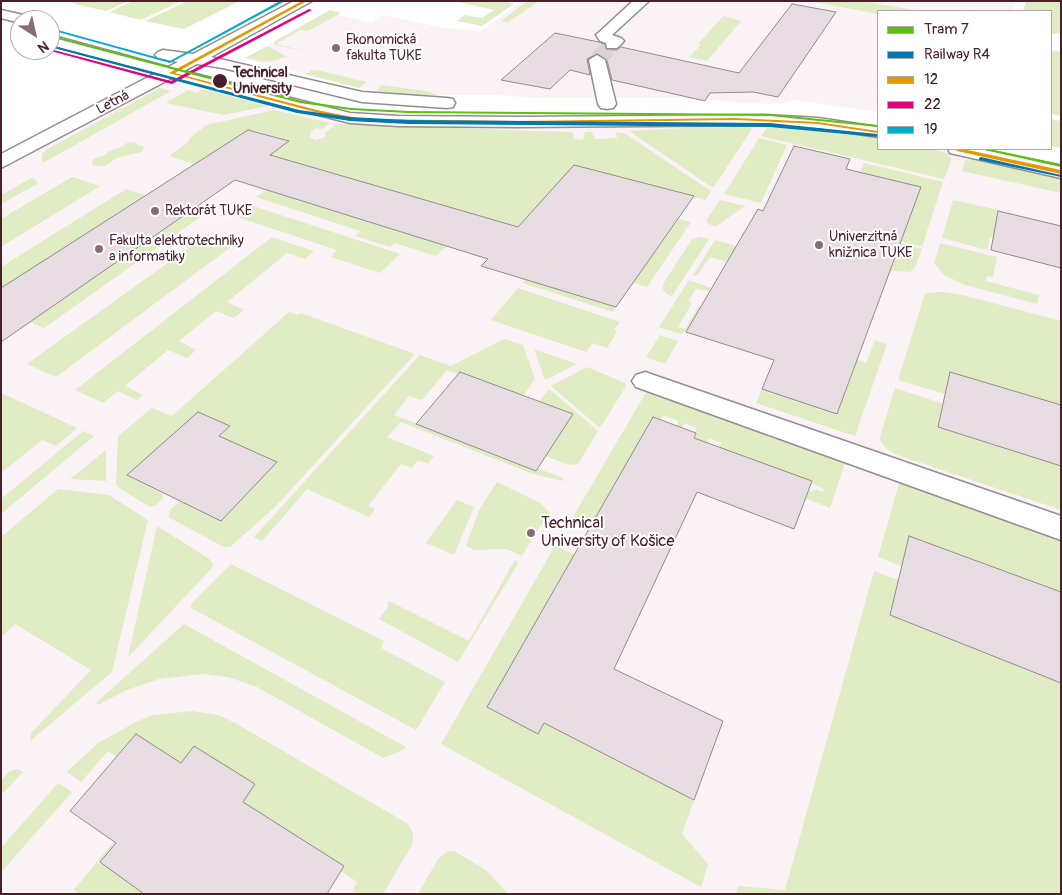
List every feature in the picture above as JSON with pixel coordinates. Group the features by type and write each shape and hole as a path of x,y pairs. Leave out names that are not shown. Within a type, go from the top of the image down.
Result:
{"street":[{"path":"1,4 7,1"},
{"name":"Letná","path":"1,162 305,1"},
{"path":"612,45 616,41 605,38 603,35 642,1"},
{"path":"60,29 172,57 223,64 362,97 410,102 462,103"},
{"path":"60,43 308,109 362,120 518,122 746,120 818,123 877,132"},
{"path":"597,60 608,104"},
{"path":"589,104 770,106 811,108 877,117"},
{"path":"962,150 1061,172"},
{"path":"1032,150 1061,156"},
{"path":"645,381 1061,528"}],"shaded area":[{"path":"510,1 809,1 877,14 877,112 793,100 781,104 743,103 693,98 537,98 498,95 399,95 359,88 244,59 326,12 372,23 382,15 445,28 481,31 519,3"},
{"path":"862,1 1015,1 1011,10 914,10"},
{"name":"Technical University of Košice","path":"171,73 350,118 604,120 853,128 877,132 877,150 960,150 1061,173 1061,894 1,894 1,162"}],"green space":[{"path":"75,1 129,1 106,11 71,3"},
{"path":"133,1 181,1 141,20 109,12"},
{"path":"187,1 240,1 184,29 145,21"},
{"path":"454,1 505,1 514,4 482,26 457,21 465,15 482,18 494,10"},
{"path":"527,1 539,1 507,23 501,21"},
{"path":"809,1 862,1 914,10 877,10 877,14"},
{"path":"1026,1 1061,1 1061,33 1052,34 1052,10 1023,10"},
{"path":"330,10 341,13 308,31 300,30 276,44 309,52 274,45 275,41"},
{"path":"723,16 741,21 707,61 689,57 701,45 698,44"},
{"path":"268,46 287,57 268,62 245,58"},
{"path":"1052,50 1061,52 1061,116 1052,114"},
{"path":"312,70 367,82 359,88 305,74"},
{"path":"381,85 427,91 437,95 399,95 377,91"},
{"path":"160,88 171,91 43,163 42,154 47,149"},
{"path":"203,89 268,106 223,115 166,103 188,90 197,93"},
{"path":"274,110 330,123 322,129 315,128 311,132 310,138 316,140 325,137 326,132 337,124 572,132 574,139 583,140 585,132 592,132 595,139 617,138 616,132 624,133 711,191 705,200 574,165 518,227 270,155 279,138 257,131 247,130 194,164 169,156 186,144 191,137 206,125"},
{"path":"1052,119 1061,121 1061,148 1052,146"},
{"path":"749,126 752,129 713,188 629,131"},
{"path":"768,127 805,128 877,138 877,150 933,150 944,152 952,158 944,179 761,136"},
{"path":"759,138 787,145 761,203 724,194"},
{"path":"136,142 137,145 144,147 141,152 117,158 104,166 92,165 93,159 127,143"},
{"path":"969,159 1061,178 1061,193 962,171 965,161"},
{"path":"864,163 943,182 922,247 901,241 921,187 860,172"},
{"path":"72,177 100,186 1,247 1,219"},
{"path":"31,178 36,180 37,184 1,204 1,195"},
{"path":"126,189 145,195 1,288 1,267"},
{"path":"267,190 447,246 436,256 395,243 390,247 355,236 360,231 256,197"},
{"path":"720,200 745,206 715,227 707,223 707,219"},
{"path":"953,200 999,210 994,237 990,237 987,250 942,238"},
{"path":"247,204 400,254 380,273 331,257 337,250 231,215"},
{"path":"189,210 203,215 44,328 30,322"},
{"path":"679,219 691,222 647,287 633,283"},
{"path":"208,234 235,244 56,377 27,364"},
{"path":"272,237 314,251 305,259 287,253 227,302 244,310 234,318 216,311 179,341 196,350 187,358 168,350 125,386 143,395 137,400 118,391 103,403 75,390"},
{"path":"700,237 709,239 672,296 668,295 663,290 663,284 692,239"},
{"path":"715,240 736,246 727,262 710,257 697,276 693,275"},
{"path":"900,243 922,249 915,267 910,272 890,271"},
{"path":"940,243 997,257 993,277 987,276 986,281 1039,295 1037,304 965,285 944,275 934,263"},
{"path":"526,279 616,307 613,312 523,283"},
{"path":"689,280 711,288 709,291 696,289 688,301 692,303 678,327 685,329 699,305 701,305 688,328 681,334 659,327"},
{"path":"518,288 620,322 614,330 617,332 607,348 592,343 586,352 491,320"},
{"path":"942,292 963,295 1061,321 1061,405 951,372 945,394 898,380 925,293"},
{"path":"289,312 298,315 301,313 415,354 275,507 230,547 224,547 168,517 170,510 182,502 221,521 277,462 219,436 230,426 198,412 127,475 163,494 164,497 156,505 150,507 119,488 116,485 118,436 152,408 172,416"},
{"path":"660,335 678,341 665,364 646,357"},
{"path":"504,339 523,345 535,379 523,396 460,372 458,374 447,370 422,400 409,396 394,415 561,477 564,481 533,474 401,422 387,437 434,456 428,464 418,460 412,468 401,464 368,506 375,509 369,517 307,489 262,541 254,537 420,355 451,366"},
{"path":"875,340 887,344 855,436 756,403 762,389 837,414 857,359 866,363"},
{"path":"534,349 577,364 545,380"},
{"path":"587,367 625,383 626,386 600,428 551,386"},
{"path":"895,388 944,404 938,427 1061,466 1061,510 897,455 887,449 881,442 880,437"},
{"path":"549,389 598,431 578,464 568,465 545,456 573,414 540,401"},
{"path":"650,391 842,457 845,463 830,508 805,498 808,490 813,492 814,489 823,492 824,489 811,481 719,448 721,443 709,438 707,443 694,438 696,427 684,423 681,428 676,426 679,421 663,415 660,420 653,418 588,529 570,522 645,394"},
{"path":"1,393 77,428 56,446 42,440 1,473"},
{"path":"83,431 94,436 1,514 1,499"},
{"path":"106,450 106,481 70,479"},
{"path":"900,480 1061,536 1061,592 910,536 901,566 878,557"},
{"path":"497,482 540,503 549,512 522,556 506,549 475,550 466,546 479,510"},
{"path":"58,489 109,495 148,520 112,672 30,741 31,733 91,670 15,624 1,637 1,537"},
{"path":"457,500 474,507 454,555 426,543"},
{"path":"157,526 208,558 213,563 212,568 128,657"},
{"path":"555,546 574,554 487,707 538,734 544,723 694,800 682,834 708,864 701,887 441,744"},
{"path":"515,560 519,562 458,662 379,619 389,605 387,604 389,601 469,641"},
{"path":"231,564 384,641 381,648 445,682 416,730 191,608 191,604"},
{"path":"874,571 898,580 890,615 1061,683 1061,894 736,894 738,886 785,890"},
{"path":"184,624 406,747 383,758 257,687 228,677 203,674 159,679 127,690 97,705 96,703"},
{"path":"192,711 219,715 237,724 408,824 413,834 412,845 383,894 357,894 352,891 357,882 341,871 344,866 243,802 255,784 194,746 181,763 117,757 108,751 81,782 67,772 98,743 136,722 152,715"},
{"path":"18,769 23,772 1,795 1,781 10,771"},
{"path":"58,783 72,792 1,872 1,848"},
{"path":"114,841 144,894 80,894 74,890"},
{"path":"448,851 454,851 486,870 508,894 418,894 438,859"}],"building":[{"path":"792,4 836,12 778,97 753,92 710,93 705,101 612,80 607,60 598,53 587,59 590,75 570,70 550,89 501,80 555,33 599,42 604,44 607,50 617,50 621,47 739,73"},
{"path":"248,130 289,141 270,155 518,227 574,165 694,196 616,307 481,266 488,259 235,180 1,342 1,288"},
{"path":"794,146 850,159 846,169 921,187 837,414 762,389 774,360 686,332 758,209 763,211"},
{"path":"998,211 1061,226 1061,268 991,250"},
{"path":"460,372 573,414 536,471 416,424"},
{"path":"950,372 1061,405 1061,466 938,427"},
{"path":"198,412 230,426 219,436 277,462 221,521 127,475"},
{"path":"653,417 696,433 694,438 812,481 794,529 697,492 614,669 723,721 694,800 544,723 538,734 487,707"},
{"path":"909,536 1061,592 1061,683 890,615"},
{"path":"136,734 181,763 194,746 255,784 243,802 344,866 327,894 144,894 100,862 116,843 70,811"}],"tunnel":[{"path":"597,60 612,45"}],"tram line":[{"name":"7","path":"60,39 302,102 351,109 408,112 770,115 877,126"},
{"name":"7","path":"988,150 1061,166"}],"rail line":[{"name":"R4","path":"60,49 299,112 350,119 408,122 770,125 877,136"},
{"name":"R4","path":"981,159 1059,176"}],"transit line":[{"name":"19","path":"60,32 170,62 283,1"},
{"name":"12","path":"171,73 305,1"},
{"name":"22","path":"60,53 172,83 310,10"},
{"name":"12","path":"171,73 317,111 362,120 518,122 736,119 818,123 877,132"},
{"name":"12","path":"962,150 1061,172"}],"place":[{"name":"Ekonomická fakulta TUKE","path":"336,48"},
{"name":"Technical University","path":"220,81"},
{"name":"Rektorát TUKE","path":"155,211"},
{"name":"Univerzitná knižnica TUKE","path":"819,245"},
{"name":"Fakulta elektrotechniky a informatiky","path":"99,249"},
{"name":"Technical University of Košice","path":"531,533"}]}
